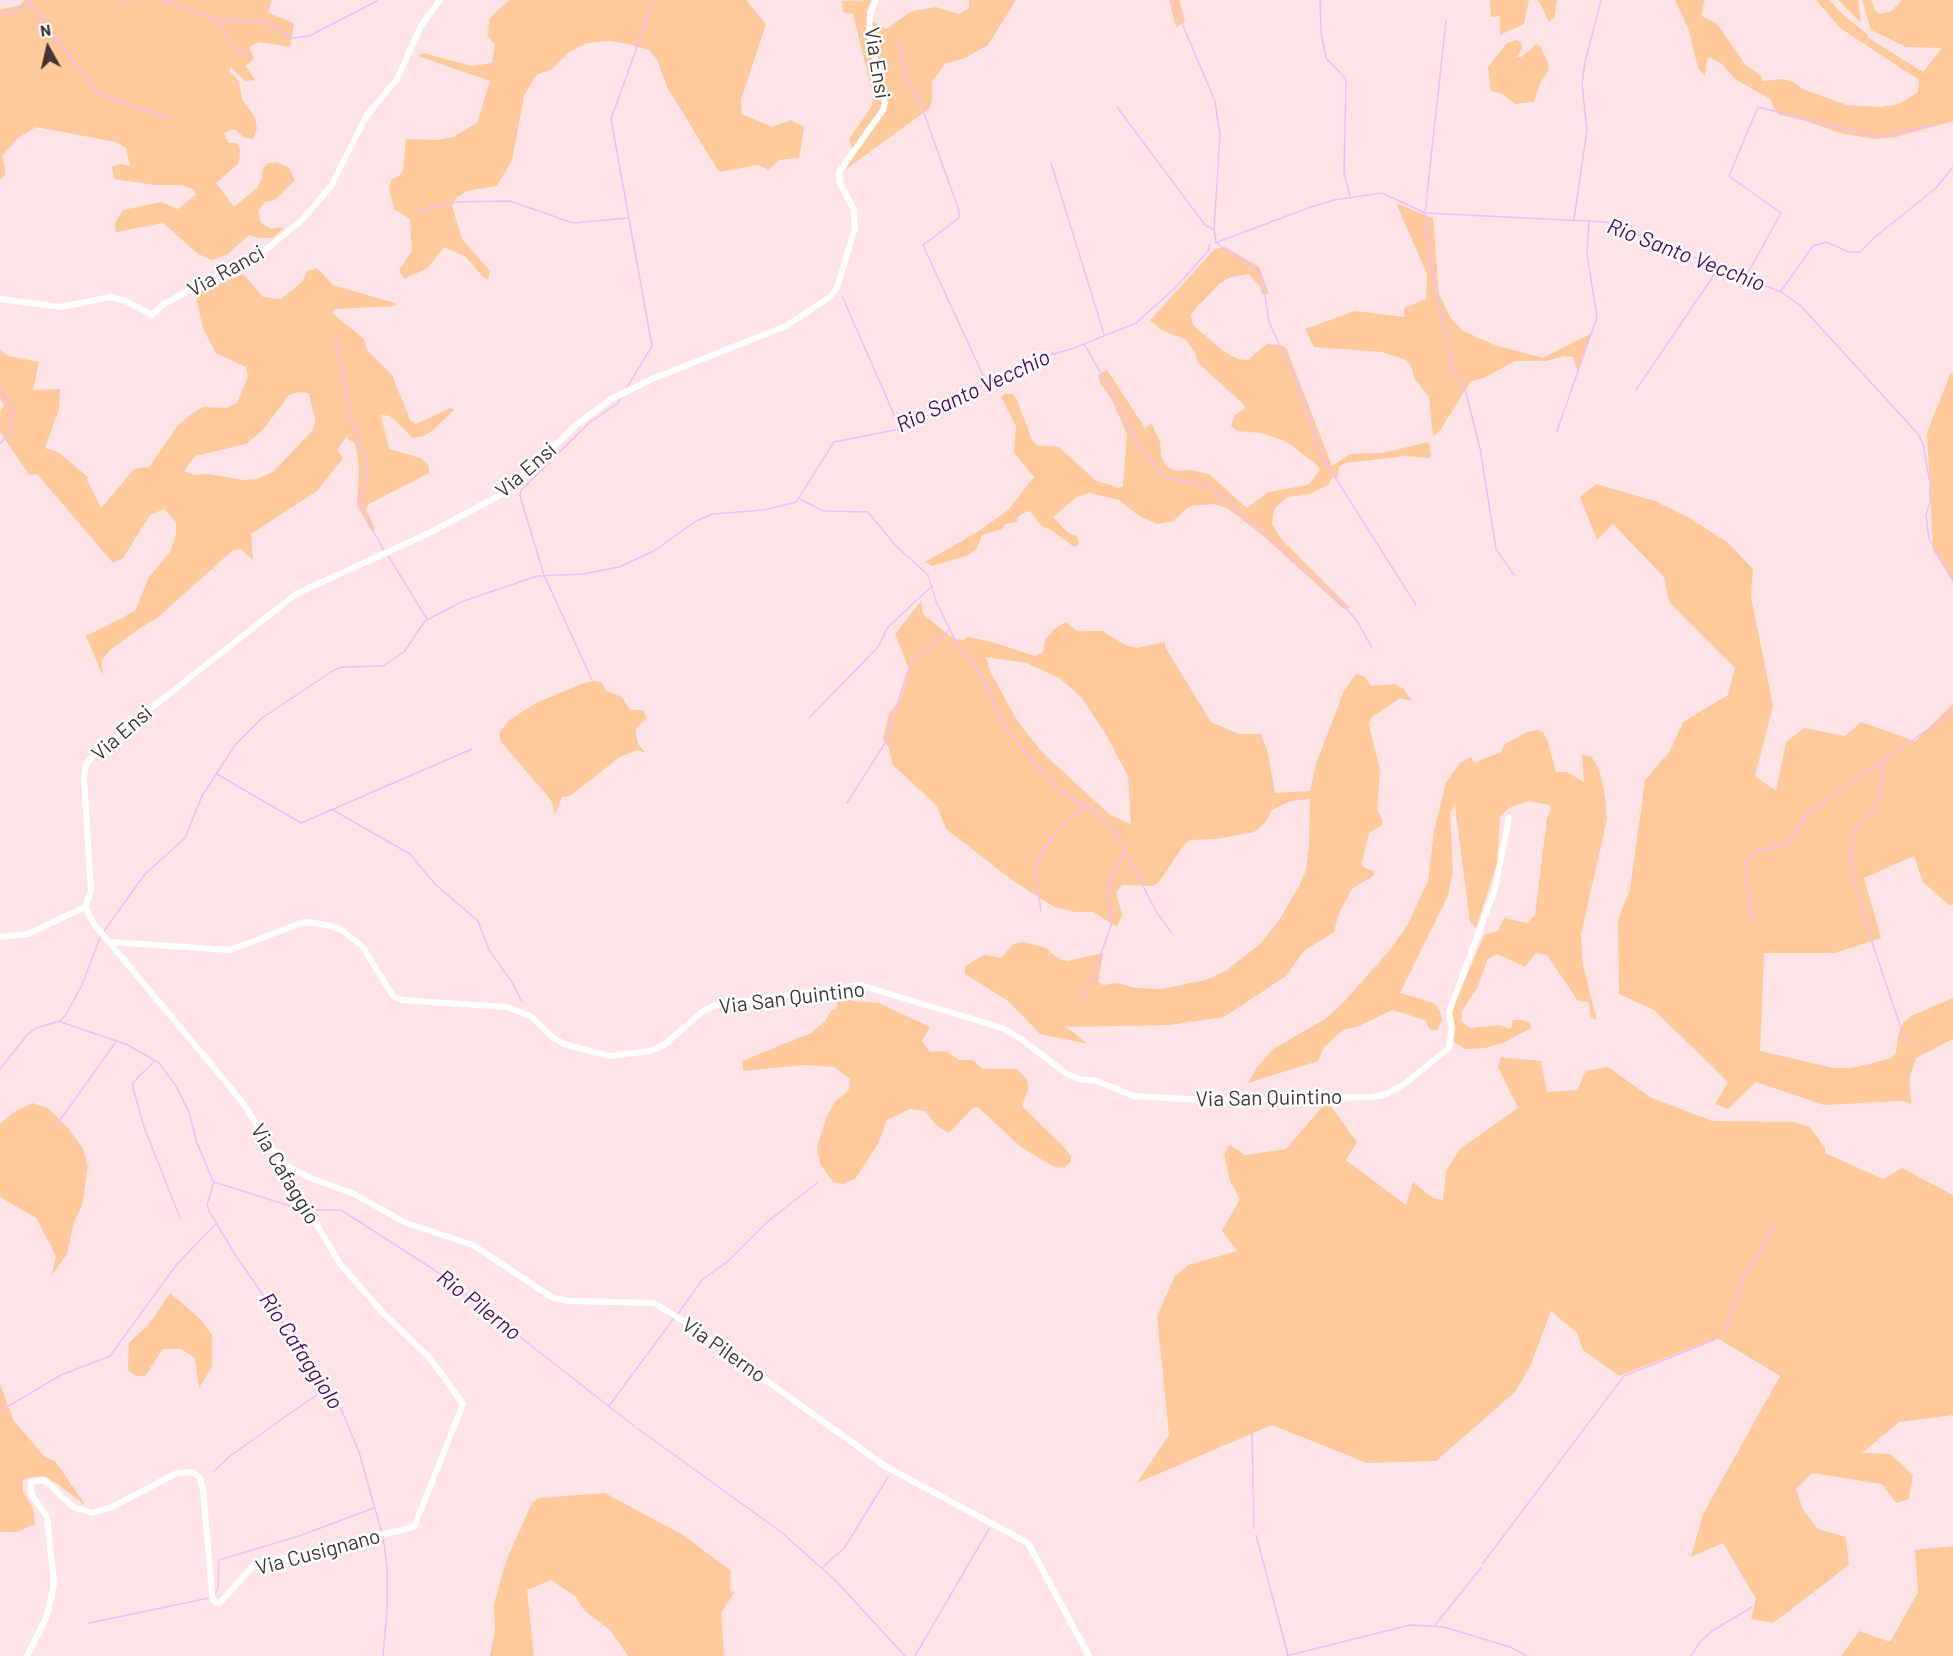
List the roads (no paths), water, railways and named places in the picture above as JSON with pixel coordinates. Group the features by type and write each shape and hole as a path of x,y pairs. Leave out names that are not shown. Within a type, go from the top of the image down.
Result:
{"street":[{"name":"Via Ranci","path":"0,299 60,307 111,297 126,301 152,315 164,304 212,278 253,260 302,220 328,191 367,115 397,79 421,26 440,0"},
{"name":"Via Ensi","path":"85,907 91,891 91,879 84,778 86,765 92,757 296,594 438,529 507,492 577,424 619,395 786,326 831,297 837,288 855,228 855,217 849,198 840,183 838,172 879,117 885,103 868,33 870,14 876,0"},
{"name":"Via San Quintino","path":"109,940 230,950 252,944 304,922 322,924 340,929 362,946 393,996 402,1000 507,1007 532,1017 551,1036 564,1044 578,1050 609,1056 650,1052 664,1046 702,1012 713,1006 860,985 1002,1028 1021,1039 1067,1074 1079,1079 1097,1081 1133,1096 1206,1100 1371,1097 1384,1095 1403,1085 1449,1048 1452,1028 1449,1012 1495,889 1509,818"},
{"path":"0,937 28,934 85,907 109,940"},
{"name":"Via Cafaggio","path":"109,940 240,1099 282,1163 341,1266 370,1300 430,1358 463,1404"},
{"name":"Via Pilerno","path":"282,1163 308,1177 352,1193 406,1223 473,1245 553,1298 577,1302 638,1300 654,1303 885,1466 1028,1543 1089,1656"},
{"name":"Via Cusignano","path":"27,1656 47,1616 54,1584 46,1517 31,1494 31,1482 45,1480 73,1507 93,1513 112,1507 177,1473 193,1472 200,1478 203,1489 212,1594 216,1603 219,1604 253,1566 414,1527 463,1404"}],"waterway":[{"path":"0,14 21,11 32,0"},
{"path":"121,0 132,0"},
{"path":"162,0 218,21 231,44 245,54"},
{"path":"626,389 652,346 611,119 654,0"},
{"path":"1172,0 1215,101 1220,136 1214,230 1216,242 1249,263 1262,276 1269,322 1296,381 1321,455 1416,605"},
{"path":"1320,0 1321,33 1326,58 1346,79 1344,173 1350,196"},
{"path":"1574,219 1587,130 1582,84 1585,62 1601,0"},
{"path":"215,20 264,21 293,38 309,36 377,1"},
{"path":"30,3 97,92 122,103 170,118"},
{"path":"1446,21 1425,213 1429,254 1453,372 1465,389 1480,448 1496,549 1514,575"},
{"path":"900,43 905,76 920,102 959,211 959,218 923,245 986,382"},
{"path":"1117,107 1205,225 1214,230"},
{"path":"1745,278 1781,213 1729,176 1758,107 1877,137 1934,125"},
{"path":"1051,163 1104,334"},
{"path":"1781,291 1813,246 1826,242 1849,252 1860,252 1875,237 1935,189 1953,167"},
{"name":"Rio Santo Vecchio","path":"1215,243 1334,200 1382,193 1425,213 1606,222 1781,292 1800,305 1918,434 1923,444 1930,484 1930,502 1926,516 1929,539 1953,581"},
{"path":"418,211 450,202 510,201 573,223 628,218"},
{"path":"1557,431 1597,317 1587,254 1589,221"},
{"name":"Rio Santo Vecchio","path":"104,931 145,874 185,838 202,796 235,745 262,718 331,672 341,667 383,666 404,652 425,621 461,602 537,576 584,574 619,567 654,551 696,521 713,514 764,510 796,502 834,442 900,429 952,403 1020,364 1074,348 1136,323 1176,287 1208,251 1210,244"},
{"path":"1636,390 1718,269"},
{"path":"842,296 900,428"},
{"path":"336,338 350,417 366,458 366,478 360,500 362,511 384,550"},
{"path":"1084,344 1117,401 1136,441 1161,474 1168,478 1208,486 1217,492 1339,600 1357,621 1372,648"},
{"path":"0,387 14,412 10,430 0,444"},
{"path":"592,680 544,575 520,496 521,490 589,423 618,403 620,398"},
{"path":"800,499 823,511 868,512 896,546 928,575 936,601 956,642 983,678 1005,726 1028,757 1062,792 1097,813 1113,828 1157,913 1171,932"},
{"path":"387,554 427,619"},
{"path":"809,718 878,647 888,627 932,586"},
{"path":"847,803 885,743 910,664 949,630"},
{"name":"Rio Santo Vecchio","path":"1753,921 1745,869 1748,857 1757,851 1787,845 1805,817 1815,808 1953,712"},
{"path":"217,774 301,823 472,749"},
{"path":"1883,759 1880,796 1875,808 1855,831 1850,852 1853,874 1870,936 1906,1043"},
{"path":"1041,911 1035,871 1041,853 1051,838 1083,806"},
{"path":"333,810 410,854 435,884 478,921 489,950 512,982 522,1002"},
{"path":"1080,1001 1093,976 1112,923 1108,895 1110,882 1124,853"},
{"name":"Rio Santo Vecchio","path":"0,1069 27,1035 36,1028 60,1021 65,1016 81,987 101,935"},
{"name":"Rio Pilerno","path":"58,1021 128,1045 159,1063 176,1086 189,1112 197,1143 213,1181"},
{"path":"53,1130 115,1043"},
{"path":"154,1062 133,1083 133,1088 144,1127 180,1218"},
{"name":"Rio Cafaggiolo","path":"214,1182 207,1205 209,1211 236,1256 339,1404 359,1452 381,1530"},
{"name":"Rio Pilerno","path":"214,1182 306,1211"},
{"path":"677,1315 702,1280 727,1262 767,1222 817,1183"},
{"name":"Rio Pilerno","path":"313,1210 341,1210 433,1269 634,1426"},
{"path":"1483,1563 1624,1376 1714,1340 1726,1330 1744,1276 1766,1244 1773,1222"},
{"path":"0,1411 61,1375 110,1356 177,1264 215,1225"},
{"path":"609,1406 674,1318"},
{"path":"213,1472 230,1456 326,1388"},
{"name":"Rio Pilerno","path":"637,1428 781,1532 835,1580 905,1656"},
{"path":"1252,1432 1254,1528"},
{"path":"823,1567 845,1547 888,1477"},
{"path":"215,1594 218,1588 219,1560 299,1536 374,1508"},
{"path":"915,1656 989,1529"},
{"path":"1256,1535 1288,1655"},
{"name":"Rio Cafaggiolo","path":"383,1537 387,1567 387,1609 383,1656"},
{"path":"1435,1625 1481,1568"},
{"path":"89,1623 209,1598"},
{"path":"1691,1656 1700,1642 1712,1631 1752,1607"},
{"path":"1286,1656 1410,1625 1444,1627 1510,1647 1527,1656"}]}
